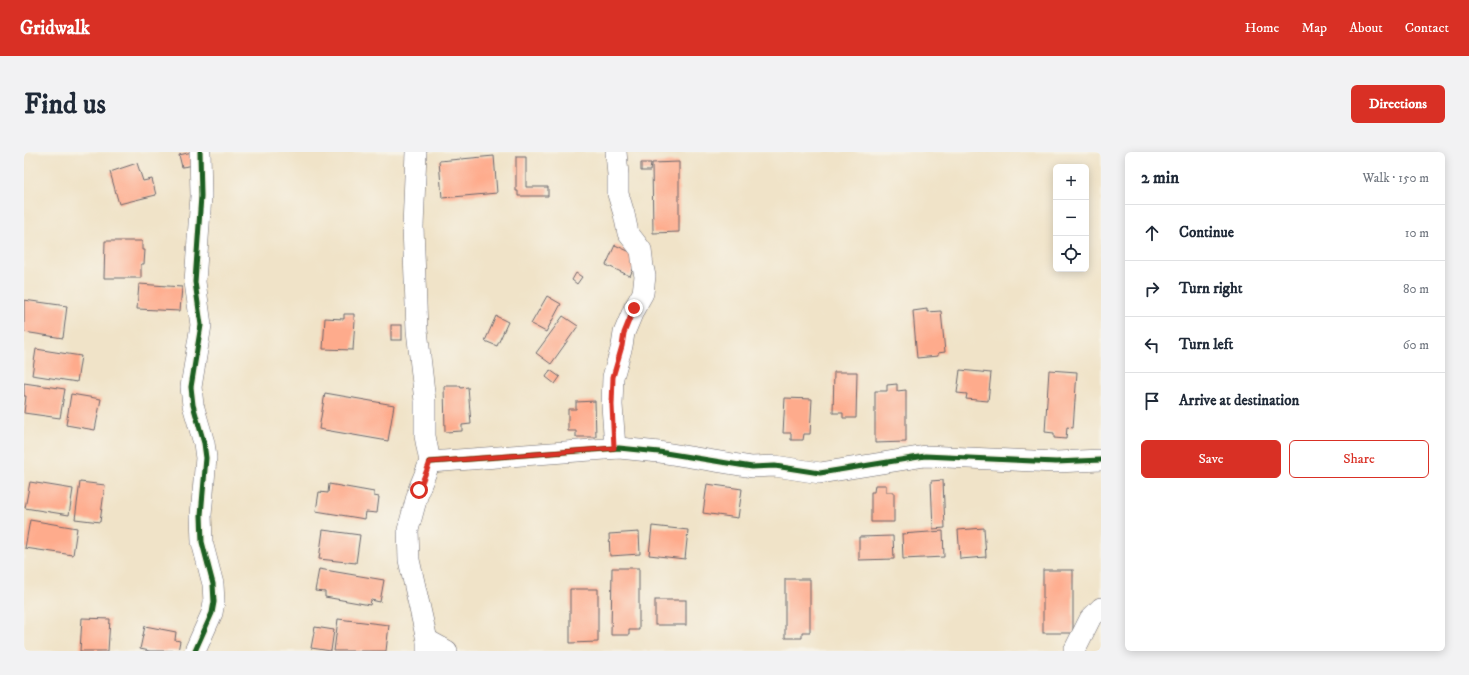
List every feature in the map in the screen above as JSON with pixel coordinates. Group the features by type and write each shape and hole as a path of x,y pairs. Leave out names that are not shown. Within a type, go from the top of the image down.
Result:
{"street":[{"path":"195,651 212,612 214,602 213,584 202,542 201,515 206,458 204,443 192,405 191,387 201,325 195,292 201,196 200,152"},
{"path":"416,152 413,227 417,330 426,400 425,436 430,462 419,490 408,530 409,560 427,645 447,651"},
{"path":"614,448 612,405 613,377 622,346 624,333 634,308 643,293 645,276 641,250 628,233 618,194 616,152"},
{"path":"430,462 614,448 659,452 752,467 775,466 820,473 925,456 1056,462 1101,460"},
{"path":"1074,651 1090,619 1101,608"}],"building":[{"path":"192,152 195,165 182,167 179,155"},
{"path":"494,156 497,193 442,198 439,161"},
{"path":"516,157 526,157 526,187 548,187 548,196 518,196 518,191 516,191"},
{"path":"679,162 679,232 653,233 652,163"},
{"path":"137,163 143,181 152,179 156,195 119,204 110,172"},
{"path":"641,163 651,163 650,171 641,171"},
{"path":"105,241 142,241 142,250 145,250 144,264 141,264 141,278 104,278"},
{"path":"615,245 639,256 630,276 606,265"},
{"path":"576,273 582,277 577,284 572,280"},
{"path":"139,284 182,287 180,311 137,309"},
{"path":"547,296 561,304 546,332 531,324"},
{"path":"24,300 67,306 63,338 24,332"},
{"path":"927,309 927,312 941,311 945,352 938,353 938,356 917,358 913,311"},
{"path":"344,314 354,314 353,350 323,349 325,318 344,319"},
{"path":"496,316 508,322 497,346 485,341"},
{"path":"563,316 578,326 551,364 536,353"},
{"path":"391,325 402,325 402,340 391,340"},
{"path":"36,349 81,356 77,382 32,375"},
{"path":"550,370 560,377 555,384 546,377"},
{"path":"960,370 991,373 988,401 966,399 967,394 957,393"},
{"path":"1049,370 1077,372 1073,428 1067,427 1066,439 1054,438 1054,433 1045,432"},
{"path":"834,372 857,372 856,418 843,418 843,413 833,413"},
{"path":"24,383 65,389 60,418 24,413 26,396 24,396"},
{"path":"897,384 897,391 906,390 906,442 875,443 875,391 887,391 887,385"},
{"path":"444,386 460,386 461,388 468,387 471,424 462,425 462,431 445,432"},
{"path":"325,393 394,405 388,441 319,429"},
{"path":"71,394 101,399 95,430 66,425"},
{"path":"785,398 812,399 810,434 804,434 803,440 791,440 791,433 783,433"},
{"path":"595,401 596,437 576,437 576,431 568,431 568,409 576,409 576,402"},
{"path":"943,480 945,528 933,529 931,481"},
{"path":"30,482 73,489 69,515 25,508"},
{"path":"80,482 105,485 100,522 75,519"},
{"path":"329,484 374,492 374,496 379,497 377,513 366,512 365,519 316,511 319,492 328,493"},
{"path":"707,484 742,489 738,518 703,513"},
{"path":"875,485 886,485 886,492 894,492 894,522 871,522 871,492 874,492"},
{"path":"30,520 77,528 73,555 25,548"},
{"path":"652,526 688,530 685,559 649,555"},
{"path":"984,528 986,557 960,559 958,530"},
{"path":"323,530 360,535 356,563 319,559"},
{"path":"943,531 944,557 903,559 902,534"},
{"path":"639,532 640,554 610,556 609,534"},
{"path":"893,536 894,559 859,560 859,537"},
{"path":"612,568 639,568 639,630 629,630 629,635 611,635"},
{"path":"319,569 384,580 380,602 371,600 370,605 325,597 325,592 315,591"},
{"path":"1043,570 1073,570 1073,633 1043,633"},
{"path":"785,579 810,579 810,632 802,632 802,638 785,638"},
{"path":"570,589 598,589 598,642 570,643"},
{"path":"655,600 686,600 686,625 655,625"},
{"path":"82,618 110,619 108,651 80,651"},
{"path":"338,619 389,625 386,651 334,651"},
{"path":"145,626 176,632 175,640 180,641 178,651 150,651 140,649"},
{"path":"315,627 334,630 331,651 311,648"}],"cycle path":[{"path":"195,651 212,613 214,602 213,584 202,542 201,515 206,458 204,443 193,405 191,387 201,325 195,282 201,196 200,152"},
{"path":"430,462 619,448 659,452 752,467 775,466 820,473 925,456 1056,462 1101,460"}],"route":[{"path":"419,490 430,462 614,448 612,405 613,377 622,346 624,333 634,308"}]}
